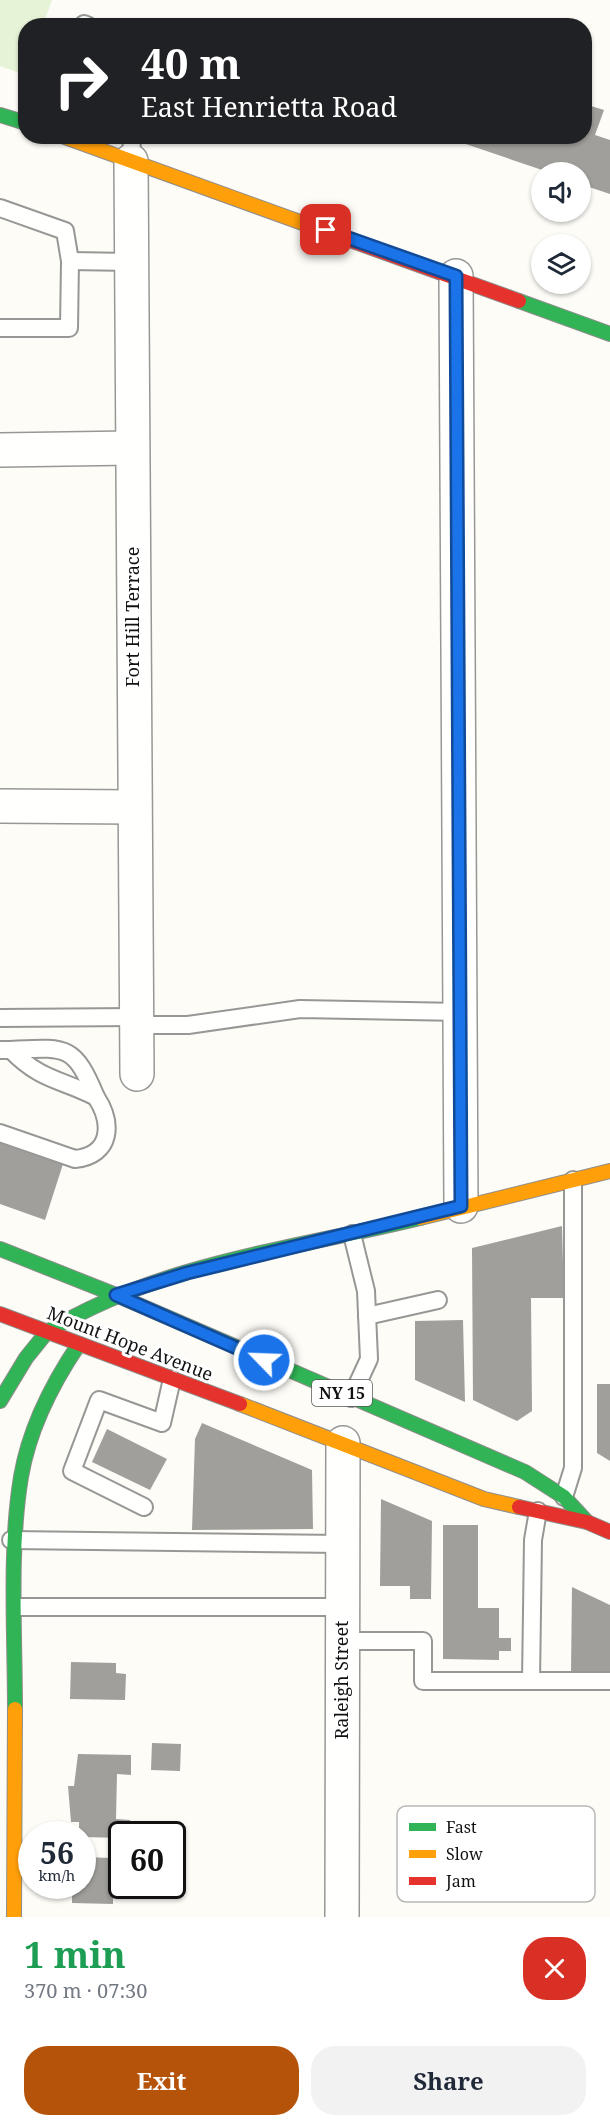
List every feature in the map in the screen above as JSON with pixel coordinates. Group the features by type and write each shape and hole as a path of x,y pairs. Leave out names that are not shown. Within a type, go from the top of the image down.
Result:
{"main road":[{"path":"1,117 18,121"},
{"path":"104,144 131,149 610,334"},
{"path":"0,1401 26,1358 47,1332 82,1310 116,1295 187,1273 610,1172"},
{"name":"Mount Hope Avenue","path":"0,1249 116,1295 525,1472 564,1497 587,1522"},
{"path":"14,1917 16,1607 8,1540 28,1446 49,1395 91,1326 116,1295"},
{"name":"Mount Hope Avenue","path":"0,1314 343,1443 484,1499 587,1522 610,1532"},
{"path":"0,1767 15,1767"}],"street":[{"name":"Fort Hill Terrace","path":"131,149 137,1074"},
{"path":"456,276 461,1206"},
{"path":"0,450 132,448"},
{"path":"0,806 134,807"},
{"name":"Raleigh Street","path":"342,1917 343,1443"}],"lane":[{"path":"0,208 65,231 70,261 69,328 0,328"},
{"path":"70,261 131,262"},
{"path":"0,1018 136,1021 188,1025 300,1009 461,1012"},
{"path":"0,1133 67,1157 88,1158 97,1152 108,1130 105,1116 85,1071 70,1053 49,1048 6,1050"},
{"path":"6,1050 47,1079 96,1097"},
{"path":"564,1497 573,1468 573,1180"},
{"path":"351,1398 369,1359 366,1291 352,1234"},
{"path":"367,1316 438,1300"},
{"path":"144,1507 72,1471 99,1400 162,1423 172,1379"},
{"path":"531,1681 533,1540 538,1511"},
{"path":"8,1540 343,1544"},
{"path":"16,1607 343,1607"},
{"path":"342,1641 423,1641 423,1681 610,1681"}],"green space":[{"path":"0,0 52,0 46,18 18,18 18,72 0,66"}],"building":[{"path":"592,106 604,110 595,135 610,140 610,194 591,188 591,162 531,162 531,166 466,144 592,144"},
{"path":"0,1142 63,1164 45,1220 0,1204"},
{"path":"562,1226 564,1298 531,1298 532,1411 517,1421 473,1400 472,1248"},
{"path":"463,1320 465,1402 415,1380 415,1321"},
{"path":"597,1384 610,1384 610,1461 597,1453"},
{"path":"202,1423 312,1470 313,1529 192,1530 195,1439"},
{"path":"107,1429 167,1459 150,1490 92,1462"},
{"path":"381,1499 432,1521 431,1599 410,1599 410,1586 380,1586"},
{"path":"443,1525 478,1525 478,1608 499,1608 499,1638 511,1638 511,1651 499,1651 499,1660 443,1659"},
{"path":"572,1587 610,1605 610,1672 571,1672"},
{"path":"71,1662 116,1663 116,1673 126,1674 125,1700 70,1699"},
{"path":"152,1743 181,1744 180,1771 151,1770"},
{"path":"78,1754 131,1755 131,1775 117,1774 116,1819 130,1821 108,1821 108,1838 96,1837 96,1821 71,1821 68,1786 74,1786"},
{"path":"96,1857 108,1858 108,1899 113,1899 113,1904 72,1903 72,1899 96,1899"}],"traffic: fast":[{"path":"0,115 18,121"},
{"path":"519,301 610,334"},
{"path":"47,1332 135,1289 181,1274 228,1261 420,1218"},
{"path":"0,1249 116,1295 525,1472 564,1497 587,1522"},
{"path":"0,1401 26,1358 47,1332"},
{"path":"15,1709 14,1563 21,1477 36,1424 60,1375 79,1344"}],"traffic: slow":[{"path":"84,144 322,230"},
{"path":"420,1218 610,1171"},
{"path":"240,1404 484,1499 519,1507"},
{"path":"14,1917 15,1709"}],"traffic: jam":[{"path":"322,230 519,301"},
{"path":"0,1314 240,1404"},
{"path":"519,1507 587,1522 610,1532"}],"route":[{"path":"264,1360 116,1295 187,1273 461,1206 456,276 326,230"}]}
